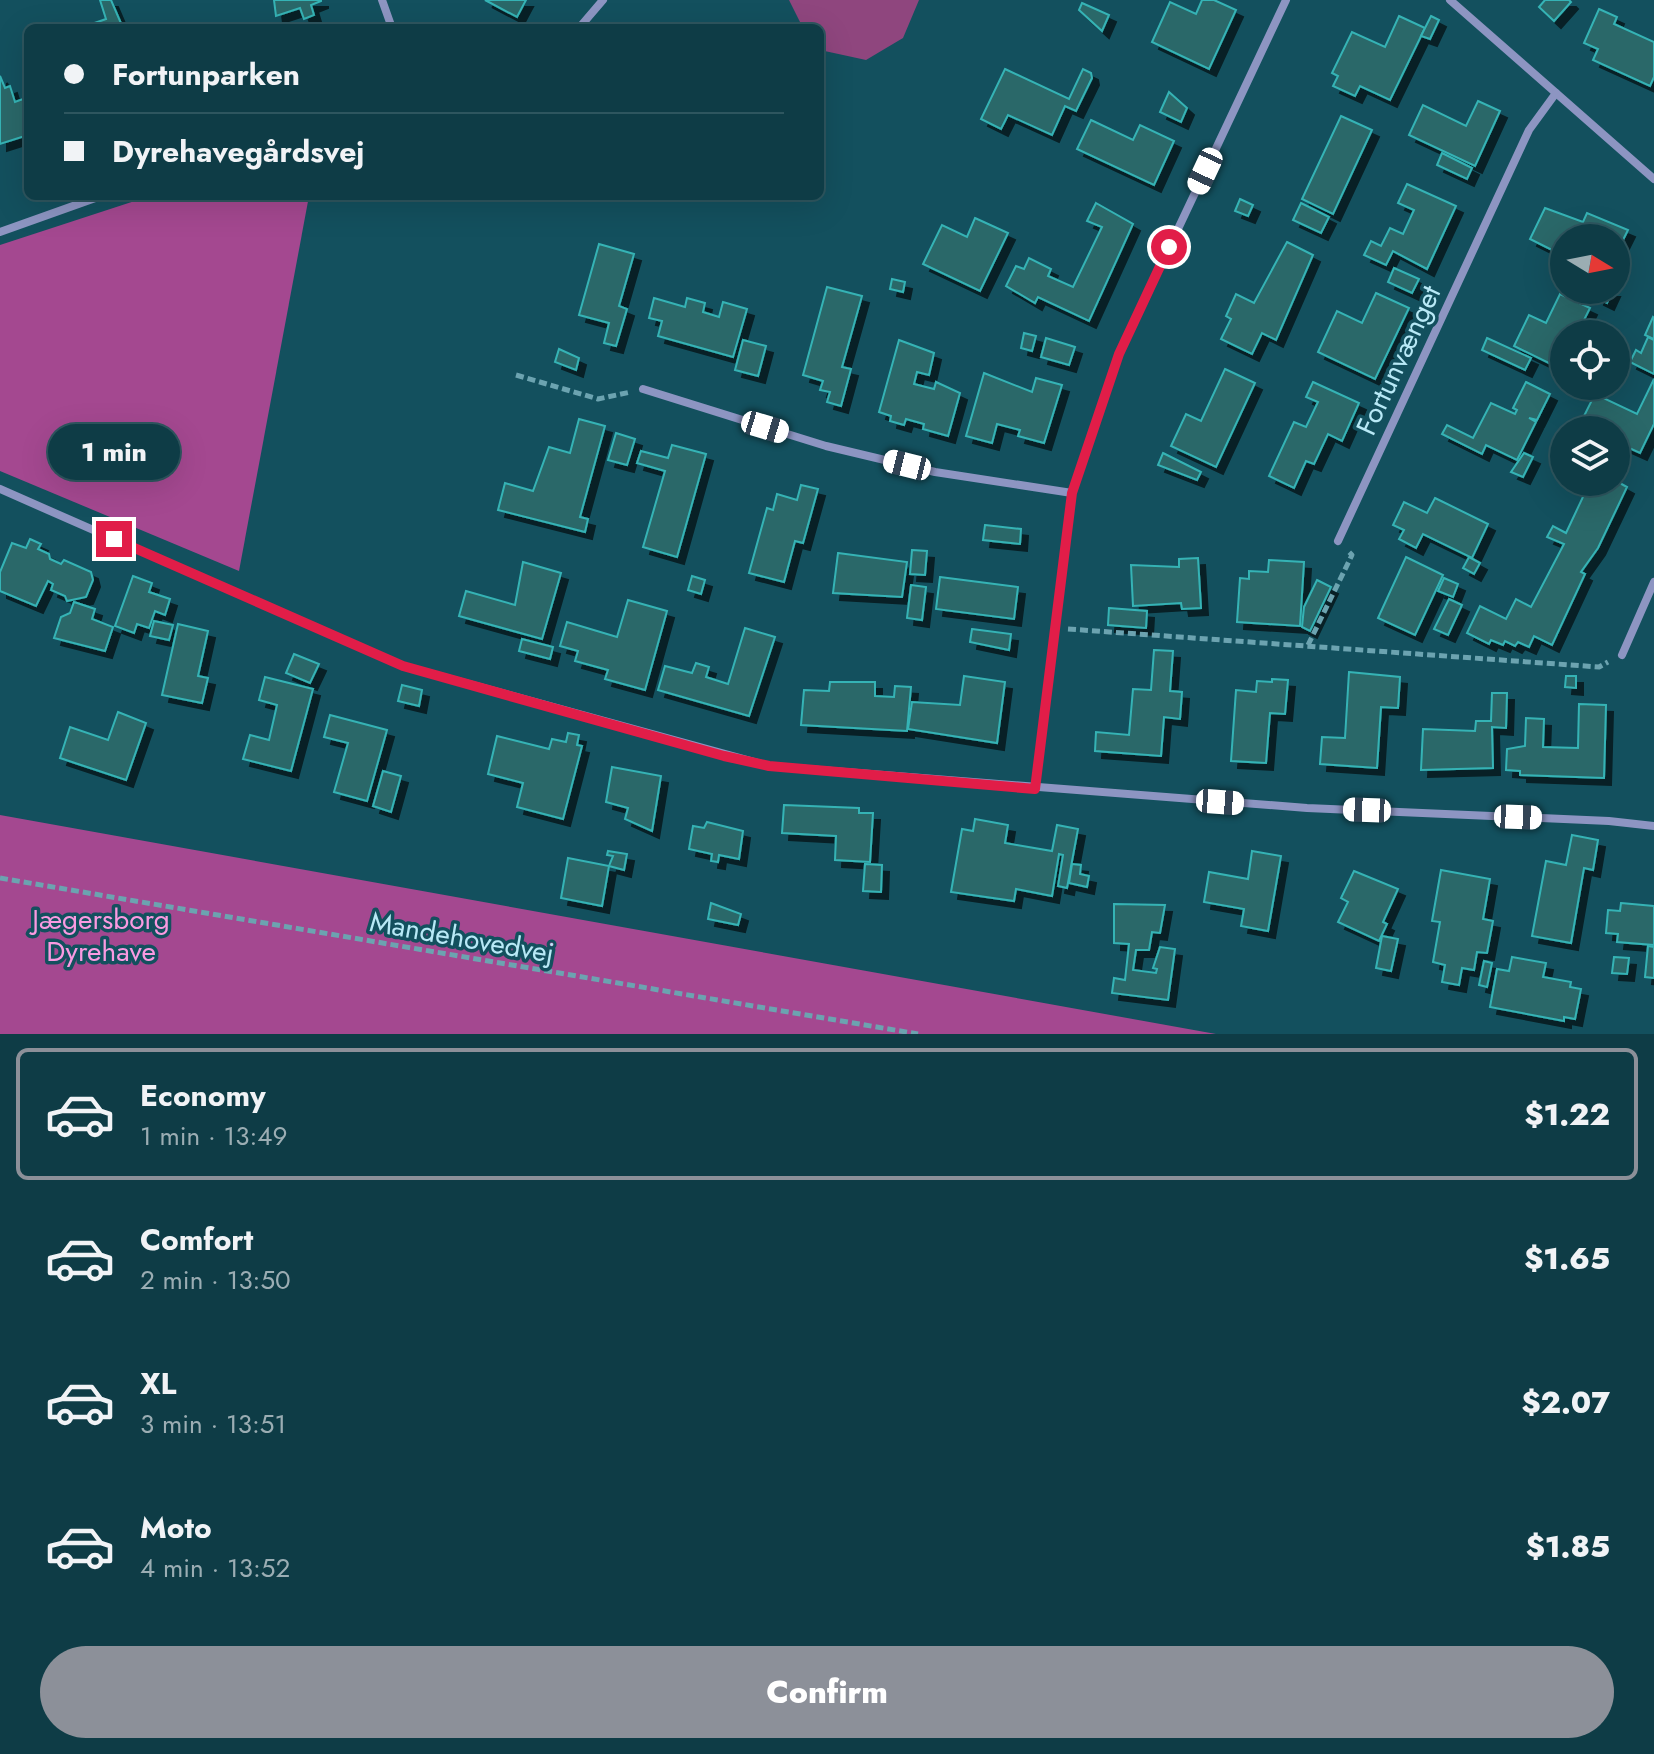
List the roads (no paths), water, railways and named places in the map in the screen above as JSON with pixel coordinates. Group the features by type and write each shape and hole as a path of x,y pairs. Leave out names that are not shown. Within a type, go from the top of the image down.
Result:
{"street":[{"path":"382,0 391,24"},
{"path":"582,24 603,0"},
{"path":"1035,789 1072,493 1119,354 1286,0"},
{"path":"1450,0 1654,179"},
{"name":"Fortunvænget","path":"1338,541 1529,130 1556,93"},
{"path":"0,232 90,200"},
{"path":"643,389 826,446 919,468 1072,493"},
{"path":"0,489 403,666 769,766 1035,789 1654,826"},
{"path":"1622,655 1654,582"}],"park label":[{"name":"Jægersborg Dyrehave","path":"101,935"}]}
